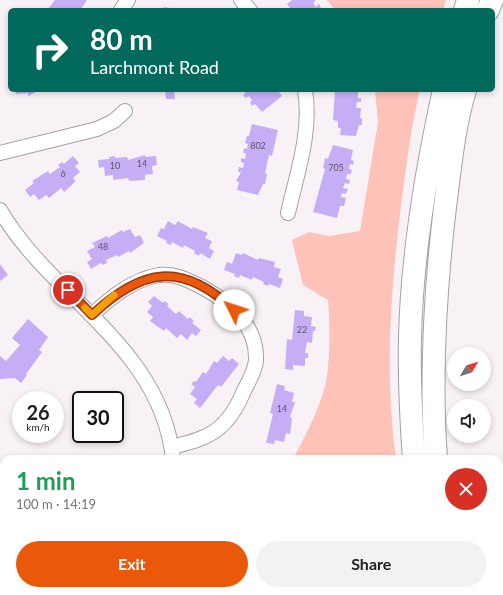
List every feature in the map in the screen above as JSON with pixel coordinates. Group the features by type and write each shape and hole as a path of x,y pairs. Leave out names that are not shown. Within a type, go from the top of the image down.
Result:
{"main road":[{"path":"414,455 409,379 410,336 424,197 444,92"},
{"path":"436,455 433,396 436,284 448,184 465,92"}],"street":[{"path":"241,0 248,8"},
{"path":"288,213 306,134 307,117 305,92"},
{"path":"0,153 97,129 114,121 126,111"},
{"path":"0,210 24,242 92,315 110,333 139,369 153,393 164,419 173,453 214,432 229,417 252,374 256,360 255,346 247,324 227,304 209,291 180,276 160,275 128,287 110,298 92,315"}],"shaded area":[{"path":"327,0 446,0 444,8 333,8"},
{"path":"375,92 420,92 406,171 398,231 392,296 390,328 390,394 396,455 295,455 313,419 325,387 328,368 329,329 328,300 303,285 292,240 309,232 329,236 360,231 378,122"}],"building":[{"path":"55,0 87,0 81,8 49,8"},
{"path":"292,0 316,0 313,3 316,7 319,4 321,8 290,8 287,4"},
{"path":"16,92 36,92 28,96 28,93 16,94"},
{"path":"165,92 174,92 175,99 166,99"},
{"path":"246,92 279,92 282,96 262,112 255,104 252,106 250,102 252,100 249,96 246,98 243,95"},
{"path":"335,92 358,92 358,98 361,98 361,102 357,102 356,108 361,108 360,118 362,118 362,125 359,125 356,136 340,135 341,128 338,128 338,121 333,120"},
{"path":"252,124 278,130 272,156 269,155 265,173 267,174 265,184 263,184 258,195 237,190 239,182 236,181 241,172 238,172 239,167 243,168 244,163 241,162 241,158 245,159 246,153 243,153 244,148 247,149 248,144 245,143 247,136 249,136"},
{"path":"333,145 353,150 351,160 354,161 353,165 350,164 349,169 352,170 351,174 347,174 346,179 350,180 349,184 345,183 343,188 348,189 346,194 342,193 341,197 346,198 344,206 340,206 337,218 313,212 325,169 323,168 325,158 328,159"},
{"path":"145,155 145,157 156,156 157,165 152,166 153,174 145,175 145,180 129,181 128,178 113,180 113,175 105,176 104,167 99,168 98,160 109,159 109,157 115,156 115,158 127,157 128,160"},
{"path":"73,156 79,163 75,166 80,172 73,178 76,181 64,192 61,188 49,198 46,195 39,200 34,194 30,197 25,190 34,183 32,181 48,171 50,174 60,167 58,165 62,162 64,164"},
{"path":"168,221 175,225 178,221 192,229 193,227 208,233 205,238 212,241 209,248 214,251 210,259 200,253 199,256 194,253 195,251 184,245 183,248 172,242 171,245 166,243 167,241 157,236 161,228 164,229"},
{"path":"130,229 135,237 140,235 144,243 130,253 129,251 118,257 117,255 106,260 107,263 103,265 101,263 91,269 87,262 92,259 87,251 95,247 92,243 107,236 108,238 122,230 123,232"},
{"path":"236,253 242,255 243,253 258,260 259,258 275,262 274,267 281,269 278,277 283,279 280,288 269,284 268,286 263,284 264,282 253,277 252,280 240,275 239,278 234,276 235,274 224,270 227,262 232,264"},
{"path":"0,264 8,275 0,281"},
{"path":"154,296 163,303 164,301 169,304 167,306 176,314 179,311 188,319 190,317 194,321 192,323 201,330 196,336 192,333 187,340 181,334 177,338 166,328 164,331 154,324 150,321 153,317 147,312 152,306 148,302"},
{"path":"295,310 304,311 304,316 312,317 311,326 316,327 315,331 313,331 312,343 307,342 305,353 308,353 308,358 305,358 305,366 293,365 293,370 285,369 287,339 292,340"},
{"path":"28,319 48,337 39,350 42,352 21,383 15,378 0,379 0,356 6,361 20,345 12,338"},
{"path":"223,356 229,361 232,358 239,364 221,387 218,385 200,408 194,403 197,399 190,394 195,387 191,384 194,381 196,382 203,372 206,374 214,361 217,363"},
{"path":"277,384 285,386 284,390 294,393 292,402 295,402 290,417 292,418 290,434 286,433 284,442 275,440 274,444 266,443 273,414 270,413"}],"slow traffic":[{"path":"85,308 92,315 114,295"}],"route":[{"path":"68,290 92,315 110,298 140,281 160,275 180,276 219,297 234,310"}]}
